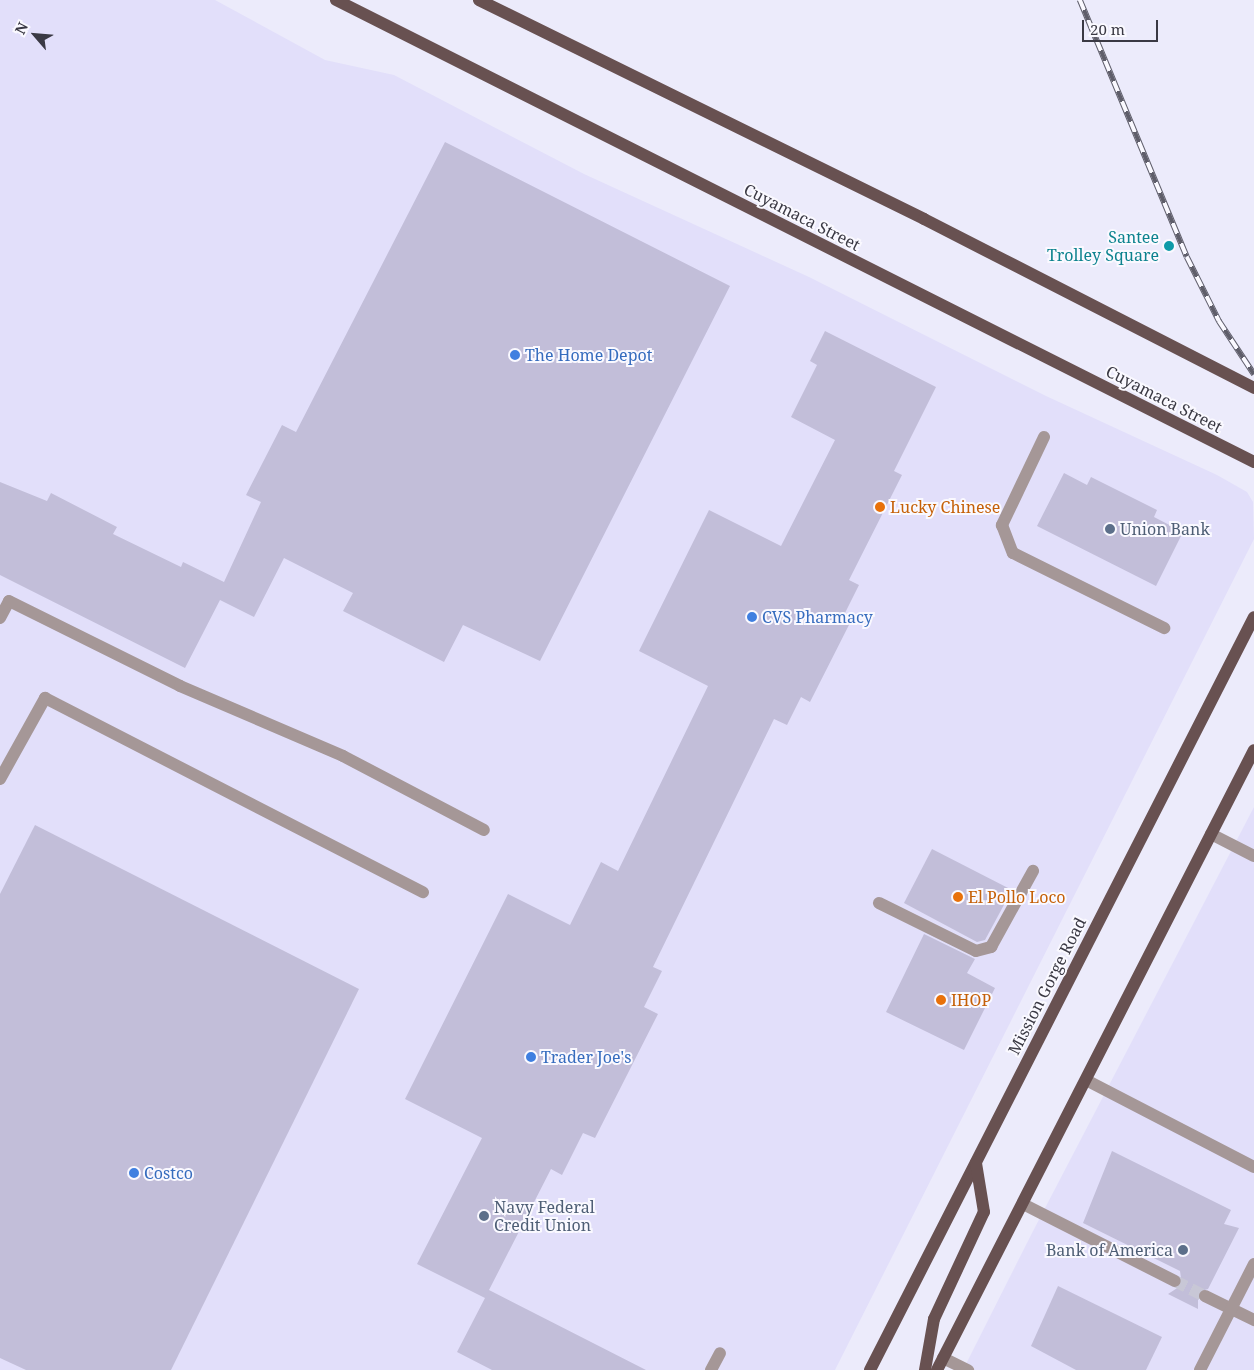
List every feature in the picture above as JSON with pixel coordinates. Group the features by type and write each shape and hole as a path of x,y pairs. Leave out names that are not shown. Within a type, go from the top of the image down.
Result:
{"main road":[{"name":"Cuyamaca Street","path":"336,0 1254,462"},
{"path":"479,0 924,219 1254,388"},
{"name":"Mission Gorge Road","path":"870,1370 1254,617"},
{"path":"937,1370 1254,750"},
{"path":"925,1370 934,1318 984,1212 976,1163"}],"lane":[{"path":"1044,436 1002,526 1013,553 1164,628"},
{"path":"0,618 9,601 180,686 343,756 484,830"},
{"path":"0,779 45,698 423,892"},
{"path":"1211,834 1254,856"},
{"path":"878,903 976,951 991,946 1033,871"},
{"path":"1086,1080 1254,1167"},
{"path":"1023,1204 1175,1281"},
{"path":"1200,1370 1254,1264"},
{"path":"1205,1296 1254,1320"},
{"path":"711,1370 720,1353"},
{"path":"943,1358 968,1370"}],"shaded area":[{"path":"0,0 215,0 325,60 394,75 584,174 809,277 1046,396 1217,475 1247,492 1253,502 1254,539 835,1370 0,1370"},
{"path":"1254,807 1254,1370 963,1370 1031,1235"}],"building":[{"name":"The Home Depot","path":"445,142 730,286 540,661 463,625 444,662 343,611 353,593 284,558 254,617 220,600 185,668 0,575 0,482 47,501 51,493 117,527 113,534 181,567 183,562 224,582 261,502 246,495 282,425 296,432"},
{"path":"825,331 936,387 894,471 902,475 849,580 859,585 844,615 852,619 810,702 801,697 787,725 774,719 653,967 662,971 644,1007 658,1014 595,1138 583,1133 562,1175 551,1169 489,1290 646,1370 492,1370 457,1352 485,1298 417,1264 482,1138 405,1099 508,894 570,925 601,862 618,871 708,686 639,651 709,510 781,546 835,440 791,417 817,365 810,361"},
{"name":"Union Bank","path":"1064,473 1087,485 1091,477 1157,510 1154,517 1183,532 1156,586 1037,526"},
{"name":"Costco","path":"35,825 359,989 171,1370 26,1370 0,1358 0,894"},
{"name":"El Pollo Loco","path":"932,849 1012,890 985,940 977,942 904,903"},
{"name":"IHOP","path":"924,934 975,959 967,973 995,988 964,1050 886,1012"},
{"name":"Bank of America","path":"1112,1151 1231,1210 1224,1224 1239,1228 1208,1289 1198,1292 1198,1309 1168,1294 1182,1285 1180,1271 1083,1223"},
{"path":"1058,1286 1162,1337 1146,1370 1076,1370 1031,1346"}],"tunnel":[{"path":"1175,1281 1205,1296"}],"railway":[{"path":"1080,0 1187,257 1219,321 1254,374"}],"place":[{"name":"Santee Trolley Square","path":"1169,246"},
{"name":"The Home Depot","path":"515,355"},
{"name":"Lucky Chinese","path":"880,507"},
{"name":"Union Bank","path":"1110,529"},
{"name":"CVS Pharmacy","path":"752,617"},
{"name":"El Pollo Loco","path":"958,897"},
{"name":"IHOP","path":"941,1000"},
{"name":"Trader Joe's","path":"531,1057"},
{"name":"Costco","path":"134,1173"},
{"name":"Navy Federal Credit Union","path":"484,1216"},
{"name":"Bank of America","path":"1183,1250"}]}
